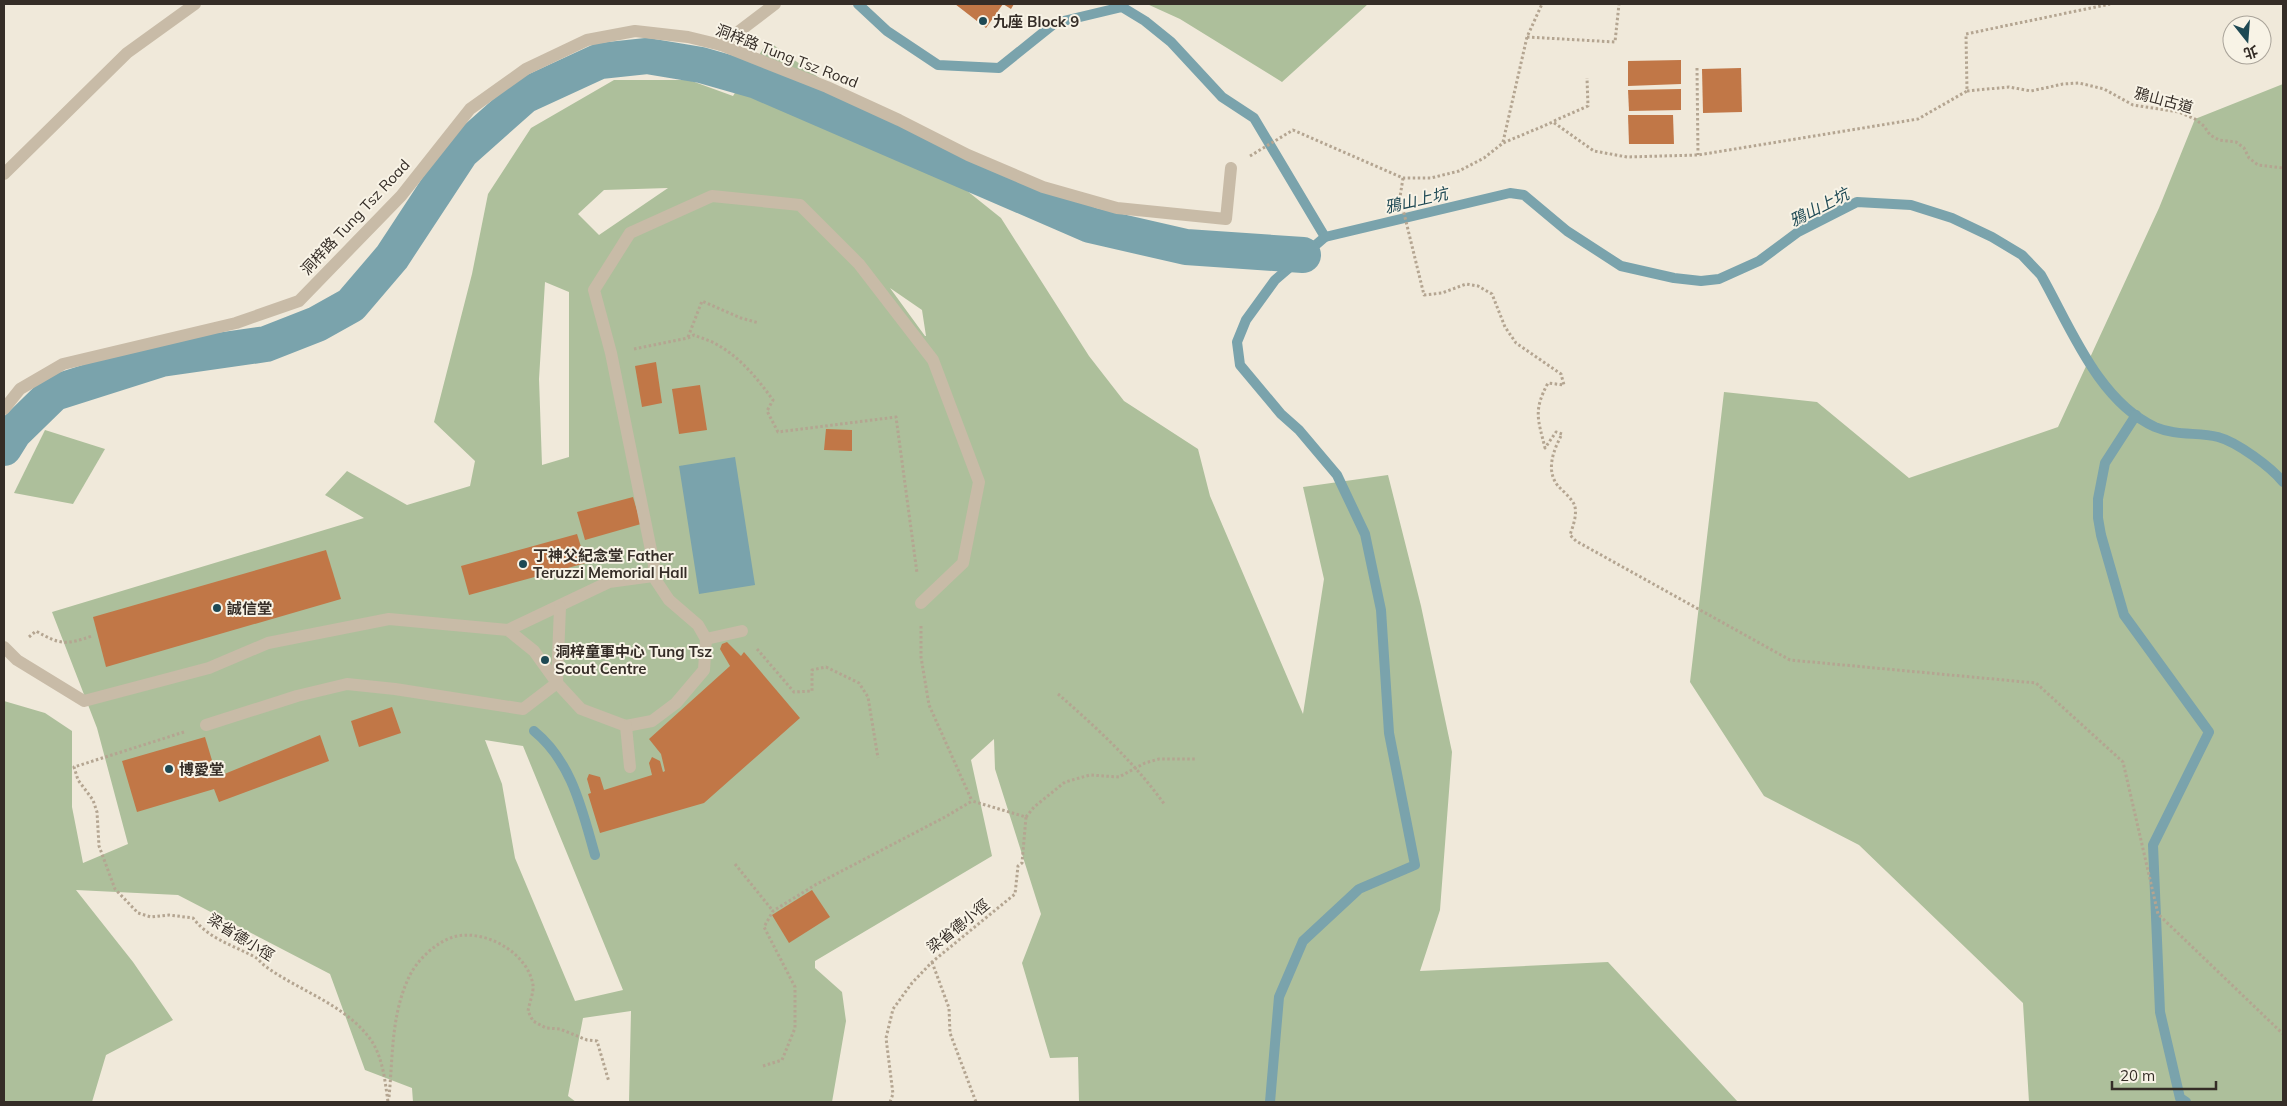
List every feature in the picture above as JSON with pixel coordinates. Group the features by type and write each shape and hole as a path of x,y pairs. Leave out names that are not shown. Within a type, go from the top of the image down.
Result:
{"street":[{"path":"4,174 127,53 195,4"},
{"path":"721,45 774,4"},
{"name":"洞梓路 Tung Tsz Road","path":"4,408 20,389 64,364 236,323 299,301 401,196 470,109 526,69 587,40 635,31 688,37 721,45 828,87 968,155 1034,183 1117,208 1226,219 1231,168"},
{"path":"508,630 534,651 557,683 581,709 626,726 652,721 676,703 704,670 706,639 698,625 669,600 653,576 654,565 611,353 594,290 630,233 712,196 800,206 859,264 933,360 979,482 964,563 920,603"},
{"path":"4,647 17,660 84,701 209,668 268,643 389,619 508,630 560,607 609,582 653,576"},
{"path":"557,683 560,607"},
{"path":"706,639 742,631"},
{"path":"206,725 297,696 347,684 523,709 557,683"},
{"path":"626,726 630,767"}],"path":[{"path":"1503,143 1527,37 1542,4"},
{"path":"1527,37 1615,42 1619,4"},
{"path":"1553,122 1594,151 1627,157 1698,155 1918,119 1967,91 1966,34 2110,4"},
{"path":"1696,68 1698,155"},
{"path":"1231,168 1294,130 1403,178 1432,178 1459,171 1484,158 1503,143 1588,106 1587,78"},
{"name":"鴉山古道","path":"1967,91 2009,87 2031,91 2063,84 2079,83 2104,89 2133,105 2187,116 2204,126 2210,135 2219,140 2236,142 2244,148 2249,158 2258,165 2283,168"},
{"path":"1403,178 1400,197 1424,295 1442,293 1466,284 1478,286 1492,294 1505,327 1516,343 1561,374 1564,385 1548,383 1539,400 1537,418 1545,448 1556,432 1562,434 1556,446 1551,465 1554,482 1574,504 1575,519 1570,535 1576,541 1790,660 2036,683 2124,762 2158,914 2283,1034"},
{"path":"688,338 702,301 741,318 759,322"},
{"path":"611,353 688,338 694,335 716,344 738,359 756,377 774,400 767,411 778,432 896,417 920,603 921,657 929,705 972,801"},
{"path":"17,660 24,642 36,631 56,643 76,641 92,636"},
{"path":"742,631 794,692 812,691 812,670 826,668 858,684 868,697 878,758"},
{"path":"1058,694 1099,730 1136,768 1165,805"},
{"name":"梁省德小徑","path":"206,725 74,767 78,780 95,806 98,846 115,888 138,914 151,917 169,915 193,918 200,927 216,938 256,957 265,966 324,1000 350,1020 370,1040 378,1054 384,1071 388,1102"},
{"path":"763,1066 782,1060 795,1028 795,987 764,926 773,912 815,885 972,801 1026,817 1034,807 1065,782 1090,775 1119,777 1160,759 1195,759"},
{"name":"梁省德小徑","path":"890,1102 893,1094 886,1038 893,1009 912,983 932,962 1015,894 1018,866 1022,864 1026,817"},
{"path":"735,864 773,912"},
{"path":"388,1102 396,1010 410,976 424,955 453,937 471,935 502,944 518,956 529,972 534,988 528,1011 533,1021 546,1028 560,1029 598,1041 609,1082"},
{"path":"932,962 949,1008 950,1033 976,1102"}],"green space":[{"path":"1147,4 1368,4 1282,82 1180,19"},
{"path":"768,41 886,126 1001,218 1089,356 1124,401 1198,449 1210,496 1303,714 1324,579 1303,487 1388,475 1421,606 1452,752 1440,910 1420,971 1608,962 1738,1102 1079,1102 1078,1057 1050,1058 1022,963 1041,914 995,769 994,739 971,760 992,856 815,961 815,968 842,992 846,1021 832,1102 629,1102 631,1011 583,1018 568,1096 576,1102 413,1102 412,1088 365,1070 330,974 178,895 76,890 133,962 173,1020 106,1055 92,1102 4,1102 4,701 45,713 72,731 72,807 83,863 128,844 97,728 52,612 364,518 325,495 347,471 407,505 470,486 475,461 434,422 472,274 488,194 531,128 614,80 689,80 733,96","holes":["668,188 599,235 578,214 604,190","545,282 569,292 569,457 542,465 539,379","890,288 922,310 925,336","485,740 523,746 623,990 575,1001 515,858 502,784"]},
{"path":"2283,84 2283,1102 2029,1102 2023,1003 1859,845 1764,796 1690,682 1724,392 1817,402 1909,478 2058,427 2159,208 2195,119"},
{"path":"45,430 105,449 73,504 14,493"}],"water":[{"path":"735,457 755,585 699,594 679,466"}],"building":[{"name":"九座 Block 9","path":"955,4 1003,4 986,28"},
{"path":"1003,4 1014,4 1011,9"},
{"path":"1681,60 1681,84 1628,86 1628,61"},
{"path":"1741,68 1742,112 1703,113 1702,69"},
{"path":"1681,89 1681,110 1629,111 1628,90"},
{"path":"1628,115 1673,115 1674,144 1629,144"},
{"path":"656,362 662,403 642,407 635,366"},
{"path":"700,385 707,430 679,434 672,389"},
{"path":"826,429 852,430 852,451 824,450"},
{"path":"633,497 641,524 585,540 577,512"},
{"name":"丁神父紀念堂 Father Teruzzi Memorial Hall","path":"577,534 586,563 469,595 461,566"},
{"name":"誠信堂","path":"326,550 341,599 106,667 93,617"},
{"path":"727,642 741,656 744,652 800,718 704,803 600,833 588,794 591,793 587,779 589,774 600,777 604,790 652,775 649,763 652,757 660,761 663,772 665,771 661,754 649,739 730,666 720,649 722,644"},
{"path":"392,707 401,733 359,747 351,721"},
{"name":"博愛堂","path":"320,735 329,761 219,802 214,789 137,812 122,761 205,737 217,777"},
{"path":"812,890 830,917 789,943 772,915"}],"waterway":[{"path":"858,4 887,31 938,65 999,68 1055,23 1122,7 1145,21 1171,42 1222,97 1254,118 1325,237 1275,280 1246,320 1237,342 1240,365 1281,414 1299,430 1337,475 1365,534 1381,610 1389,733 1415,865 1359,889 1303,941 1279,997 1270,1102"},
{"path":"4,448 14,432 54,393 161,359 266,344 317,324 351,305 392,257 461,152 524,96 600,61 647,56 701,65 757,81 1090,225 1186,247 1303,255"},
{"name":"鴉山上坑","path":"1325,237 1510,193 1524,195 1567,231 1621,266 1674,278 1701,281 1719,279 1759,261 1798,232 1857,202 1911,205 1952,218 1992,237 2022,255 2041,275 2075,339 2102,381 2117,399 2135,415 2163,430 2218,437 2226,440 2253,456 2283,482"},
{"path":"2136,415 2105,463 2098,499 2098,518 2101,535 2124,615 2209,732 2153,845 2160,1012 2180,1098 2186,1102"},
{"path":"534,731 547,743 567,772 580,804 595,855"}],"place":[{"name":"九座 Block 9","path":"983,21"},
{"name":"丁神父紀念堂 Father Teruzzi Memorial Hall","path":"523,564"},
{"name":"誠信堂","path":"217,608"},
{"name":"洞梓童軍中心 Tung Tsz Scout Centre","path":"545,660"},
{"name":"博愛堂","path":"169,769"}]}
